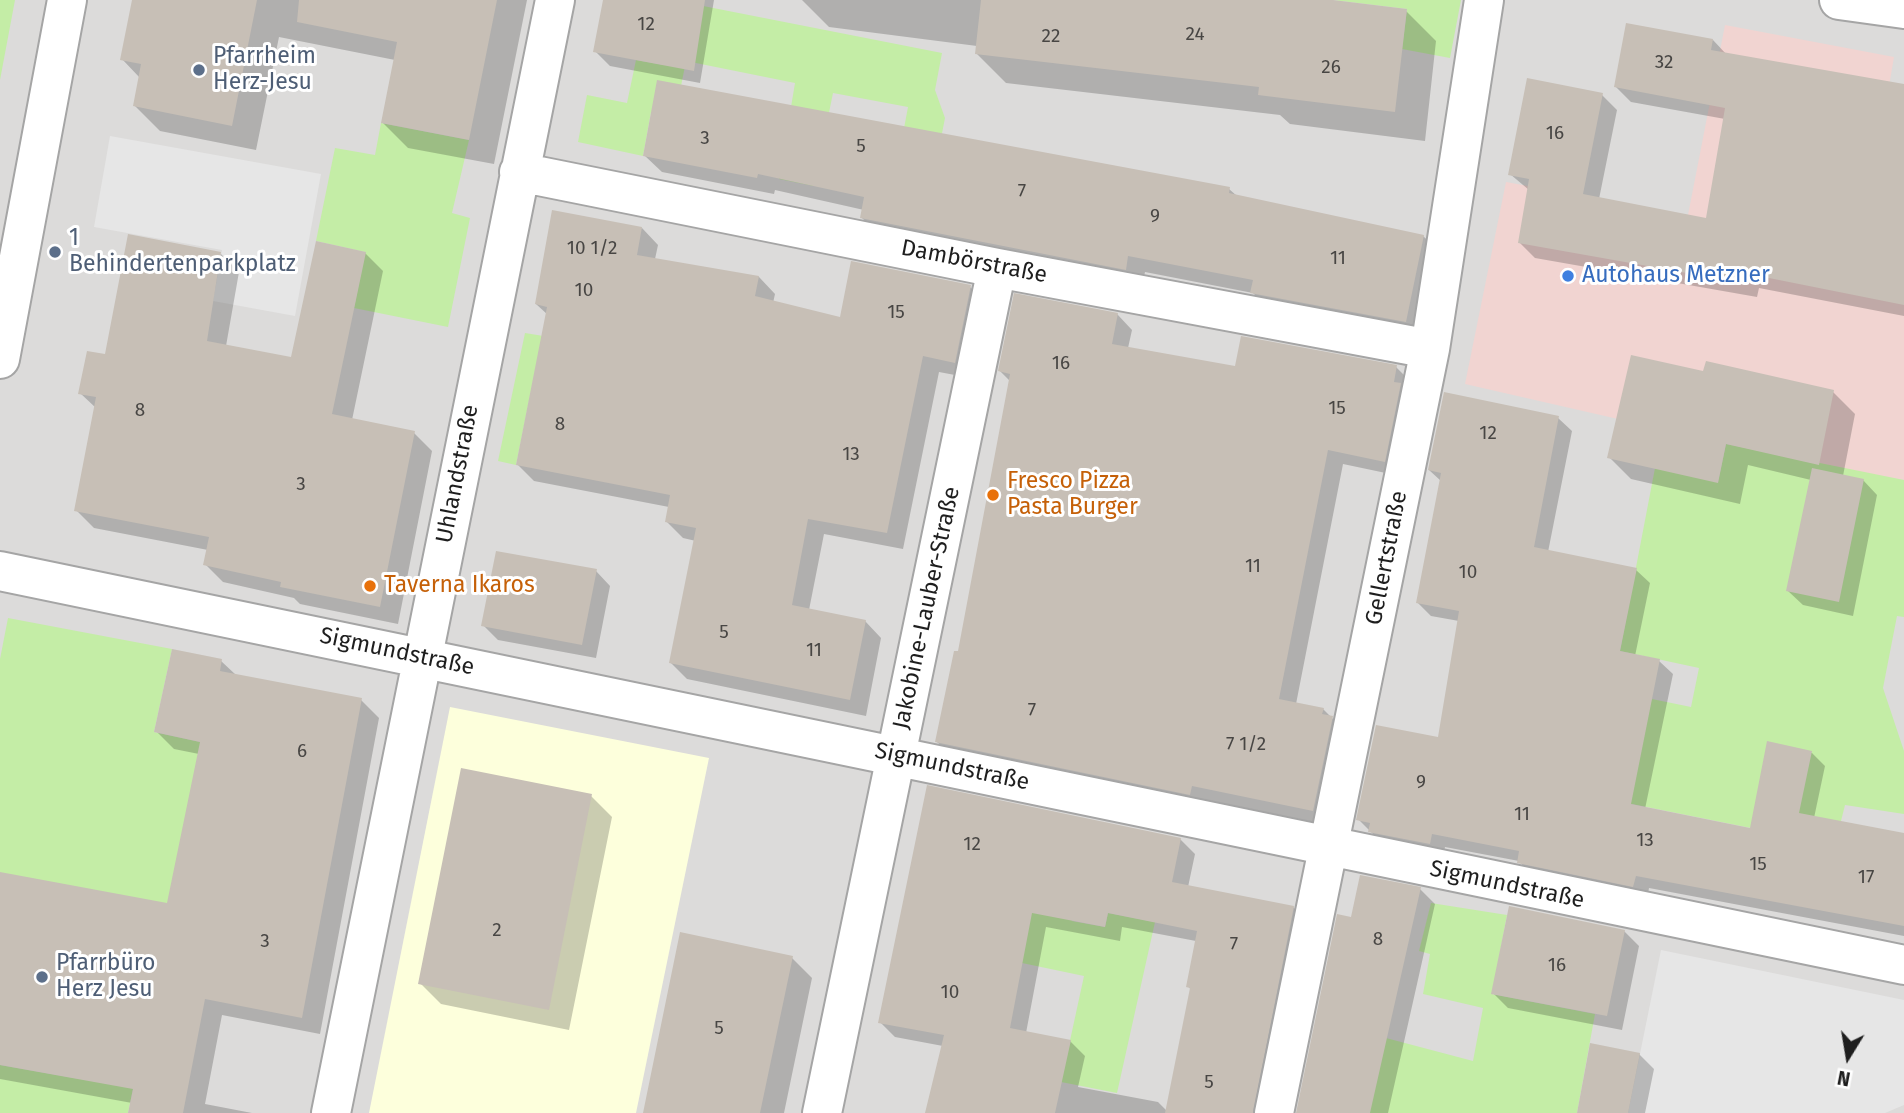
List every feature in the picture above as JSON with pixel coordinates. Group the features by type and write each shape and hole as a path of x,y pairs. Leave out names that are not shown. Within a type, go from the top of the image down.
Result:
{"street":[{"path":"0,359 67,0"},
{"name":"Uhlandstraße","path":"331,1113 555,0"},
{"name":"Gellertstraße","path":"1274,1113 1430,349 1484,0"},
{"path":"1839,0 1904,9"},
{"name":"Dambörstraße","path":"519,172 997,268 1430,349"},
{"name":"Jakobine-Lauber-Straße","path":"822,1113 997,268"},
{"name":"Sigmundstraße","path":"0,571 422,656 1328,848 1904,965"}],"shaded area":[{"path":"0,0 1904,0 1904,1113 0,1113"},
{"path":"1725,25 1894,57 1862,244 1904,252 1904,480 1819,465 1465,384 1506,182 1688,215"},
{"path":"110,136 321,174 295,316 213,301 222,250 94,227"},
{"path":"450,707 709,758 636,1113 369,1113"},
{"path":"1661,950 1904,1000 1904,1105 1885,1113 1628,1113"}],"green space":[{"path":"0,0 15,0 0,80"},
{"path":"1333,0 1461,0 1450,58 1402,49 1407,9"},
{"path":"698,5 942,53 935,90 945,118 927,210 890,203 908,107 833,93 814,186 779,179 795,83 686,61 675,116 651,112 643,156 578,142 587,95 627,103 636,60 664,65 669,45"},
{"path":"381,123 469,140 452,213 470,218 448,327 354,308 365,252 316,241 335,148 375,155"},
{"path":"525,333 617,348 535,371 516,465 498,461"},
{"path":"1726,444 1904,480 1904,617 1897,616 1883,688 1904,751 1904,814 1845,805 1835,845 1607,799 1652,699 1691,707 1699,668 1620,651 1655,468 1718,482"},
{"path":"8,618 172,649 154,732 205,743 128,1113 0,1113 0,1065 80,1079 0,886 0,659"},
{"path":"1085,851 1072,921 1105,927 1108,913 1155,922 1117,1093 1061,1082 1084,976 1022,963 991,889"},
{"path":"1431,903 1507,915 1492,994 1595,1014 1577,1113 1349,1113 1386,1038 1473,1061 1483,1008 1423,994 1430,954 1419,951"}],"building":[{"path":"132,0 257,0 232,126 133,106 141,64 120,60"},
{"path":"299,0 497,0 469,140 381,123 397,42 297,22"},
{"path":"603,0 705,0 694,71 593,52"},
{"path":"981,0 1333,0 1407,9 1395,112 1258,95 1259,87 975,54"},
{"path":"1626,23 1713,39 1711,50 1904,84 1904,305 1744,273 1743,283 1518,243 1529,179 1508,175 1527,78 1603,93 1583,194 1706,218 1725,108 1614,87"},
{"path":"657,80 1230,187 1229,193 1424,235 1406,322 1250,293 1253,280 1128,256 1126,270 860,218 864,197 758,174 757,178 643,156"},
{"path":"552,210 642,227 637,255 759,276 755,296 840,317 851,261 971,285 955,363 923,356 887,533 808,519 792,605 866,620 850,700 669,663 696,528 665,522 670,495 516,465 547,307 535,304"},
{"path":"128,234 221,252 207,341 291,357 316,241 366,252 332,414 415,431 380,607 280,587 281,582 203,565 209,537 74,511 96,397 78,394 87,351 105,354"},
{"path":"1014,293 1118,313 1112,344 1235,366 1241,336 1397,365 1394,382 1401,383 1385,462 1328,450 1279,699 1324,708 1322,714 1333,716 1313,811 1192,786 1190,795 935,742 954,651 958,651 1010,374 998,371"},
{"path":"1631,355 1703,371 1706,361 1834,390 1819,465 1726,444 1718,483 1607,458"},
{"path":"1444,392 1559,416 1534,547 1637,568 1620,651 1660,659 1631,804 1750,828 1767,741 1812,751 1799,813 1904,833 1904,926 1636,876 1633,887 1517,863 1519,851 1432,834 1430,844 1368,832 1370,823 1356,820 1376,725 1438,737 1459,611 1416,603 1441,473 1428,470"},
{"path":"1812,468 1864,479 1839,602 1786,591"},
{"path":"496,551 597,569 582,645 481,626"},
{"path":"172,649 222,659 220,671 362,698 302,1018 205,999 183,1113 128,1113 133,1089 0,1065 0,872 167,903 200,742 154,732"},
{"path":"461,768 592,794 549,1010 418,984"},
{"path":"927,785 1181,838 1172,882 1294,906 1253,1113 1165,1113 1190,988 1186,987 1197,931 1108,913 1105,927 1032,913 1010,1028 1071,1040 1055,1113 925,1113 944,1035 878,1023"},
{"path":"1360,875 1421,887 1370,1113 1296,1113 1337,914 1351,917"},
{"path":"1509,906 1625,930 1607,1016 1491,994"},
{"path":"680,932 793,956 760,1113 643,1113"},
{"path":"1590,1043 1640,1053 1628,1113 1577,1113"}],"place":[{"name":"Pfarrheim Herz-Jesu","path":"199,70"},
{"name":"1 Behindertenparkplatz","path":"55,252"},
{"name":"Autohaus Metzner","path":"1568,276"},
{"name":"Fresco Pizza Pasta Burger","path":"993,495"},
{"name":"Taverna Ikaros","path":"370,586"},
{"name":"Pfarrbüro Herz Jesu","path":"42,977"}]}
